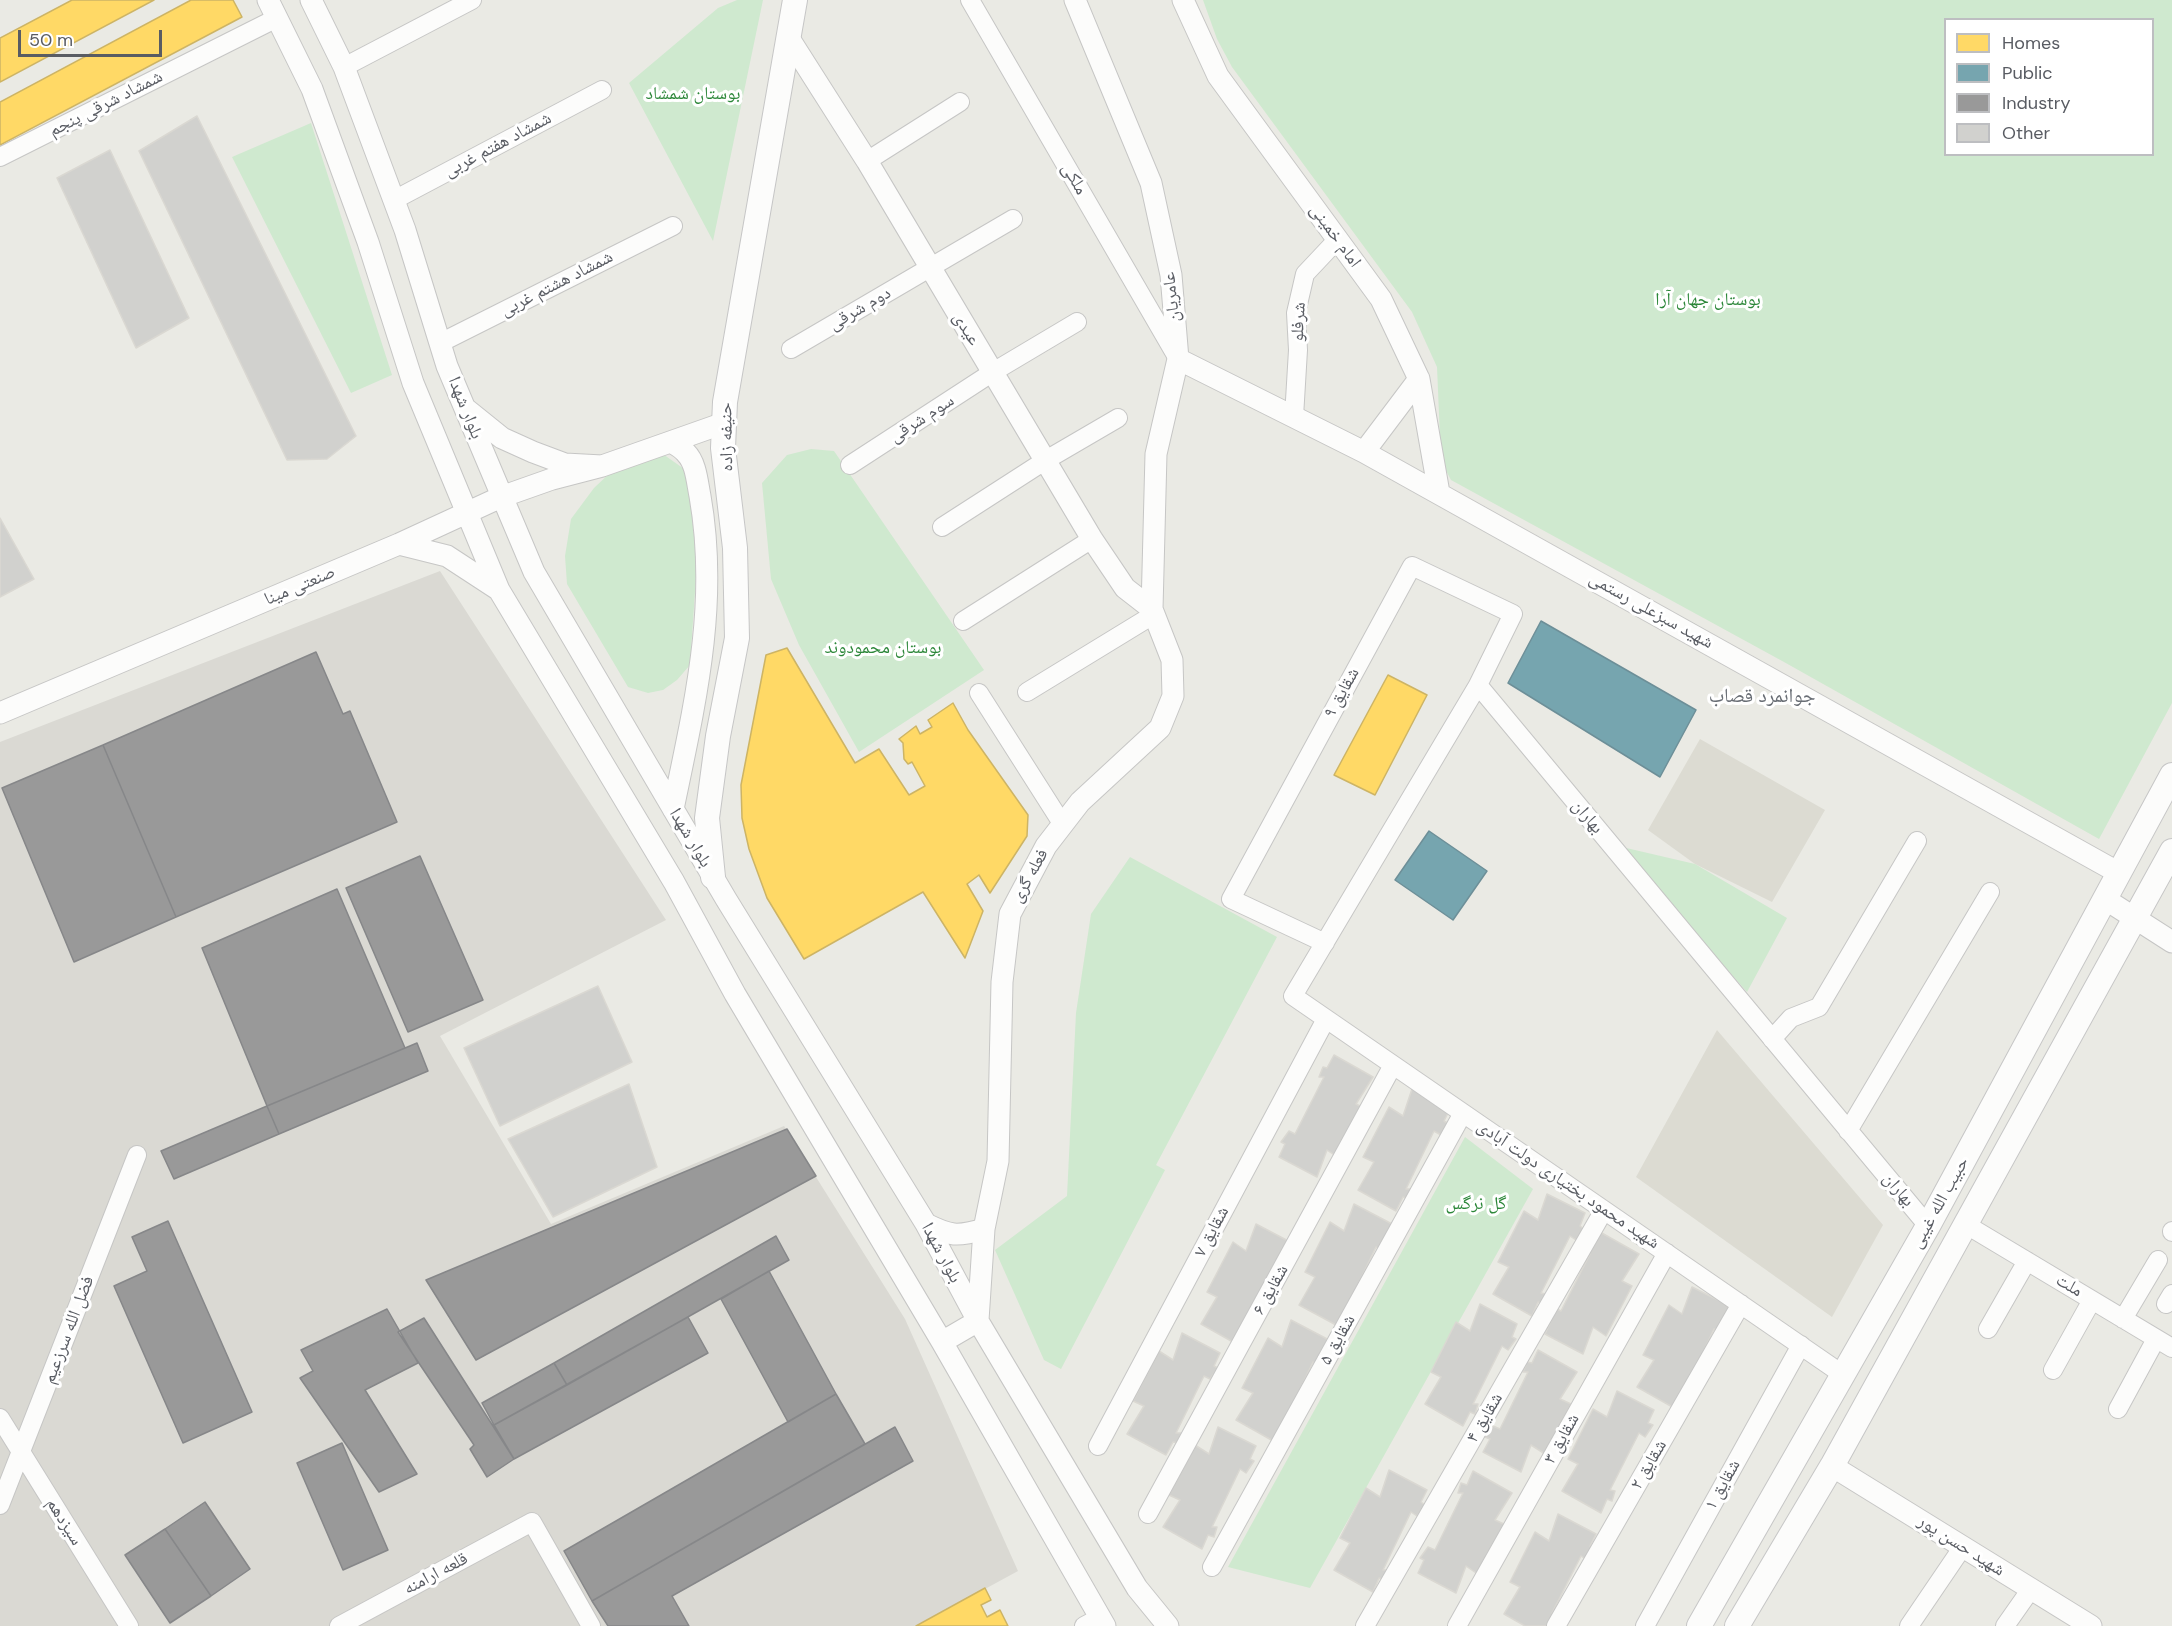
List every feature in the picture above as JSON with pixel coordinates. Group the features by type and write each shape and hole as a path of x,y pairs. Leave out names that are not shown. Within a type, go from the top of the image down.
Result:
{"main road":[{"name":"حنیفه زاده","path":"713,877 707,818 718,736 737,638 735,548 723,448 725,402 790,40 795,0"},
{"name":"حبیب الله غیبی","path":"1699,1626 1928,1226 2172,774"},
{"name":"حبیب الله غیبی","path":"1737,1626 1754,1602 1832,1466 2172,851"},
{"path":"1722,1585 1754,1602"}],"street":[{"name":"بلوار شهدا","path":"311,0 344,67 394,200 440,343 501,497 534,572 713,877 926,1224 978,1321 1137,1588 1168,1626"},
{"path":"344,67 472,0"},
{"name":"ملکی","path":"970,0 1178,359"},
{"name":"عامریان","path":"1075,0 1151,183 1171,275 1178,359 1156,454 1153,612"},
{"name":"امام خمینی","path":"1183,0 1218,76 1381,299 1419,379 1439,493"},
{"name":"بلوار شهدا","path":"272,9 312,89 368,242 413,383 499,590 674,882 735,994 942,1342 1096,1623"},
{"name":"شمشاد شرقی پنجم","path":"0,157 272,9"},
{"name":"عیدی","path":"790,40 867,161 1092,540 1125,588 1153,612"},
{"name":"شمشاد هفتم غربی","path":"394,200 602,90"},
{"path":"867,161 960,102"},
{"name":"دوم شرقی","path":"791,349 1013,219"},
{"name":"شمشاد هشتم غربی","path":"440,343 673,226"},
{"name":"شرفلو","path":"1294,417 1298,350 1296,313 1305,274 1337,240"},
{"name":"سوم شرقی","path":"850,465 993,372 1077,322"},
{"name":"شهید سبزعلی رستمی","path":"1178,359 1364,452 2119,873"},
{"path":"1364,452 1419,379"},
{"path":"465,409 502,438 532,452 565,464 602,466"},
{"path":"942,527 1046,460 1118,418"},
{"name":"صنعتی مینا","path":"0,713 399,544 501,497 552,479 602,466 724,423"},
{"path":"671,442 687,453 695,468 703,514 707,585 705,642 673,809"},
{"path":"963,621 1092,540"},
{"path":"399,544 447,556 499,590"},
{"name":"شقایق ۹","path":"1324,943 1231,899 1412,566 1513,614 1478,686"},
{"path":"1028,692 1153,612"},
{"name":"فعله گری","path":"978,1321 984,1228 998,1161 1002,982 1010,914 1046,846 1080,802 1160,729 1173,696 1172,660 1153,612"},
{"path":"1324,943 1478,686"},
{"name":"بهاران","path":"1478,686 1928,1226"},
{"path":"979,693 1063,825"},
{"path":"1772,1039 1791,1018 1819,1006 1917,842"},
{"path":"1848,1131 1990,892"},
{"path":"2105,899 2172,942"},
{"name":"شهید محمود بختیاری دولت آبادی","path":"1324,943 1293,996 1842,1374"},
{"name":"شقایق ۷","path":"1098,1446 1326,1019"},
{"name":"شقایق ۶","path":"1148,1514 1393,1065"},
{"name":"شقایق ۵","path":"1212,1567 1463,1113"},
{"name":"فضل الله سرزعیم","path":"0,1505 137,1155"},
{"name":"شقایق ۴","path":"1365,1626 1604,1210"},
{"path":"926,1224 948,1235 964,1235 984,1228"},
{"name":"ملت","path":"1965,1224 2172,1348"},
{"name":"شقایق ۳","path":"1456,1626 1667,1253"},
{"path":"2123,1319 2158,1260"},
{"path":"1988,1329 2028,1261"},
{"path":"2053,1370 2092,1300"},
{"name":"شقایق ۲","path":"1556,1626 1742,1304"},
{"path":"942,1342 978,1321"},
{"path":"2118,1409 2156,1339"},
{"name":"شقایق ۱","path":"1645,1626 1801,1345"},
{"name":"سیزدهم","path":"0,1418 129,1626"},
{"name":"شهید حسن پور","path":"1832,1466 2091,1626"},
{"name":"قلعه ارامنه","path":"339,1626 532,1522 591,1626"},
{"path":"1909,1626 1962,1548"},
{"path":"2005,1626 2031,1589"}],"shaded area":[{"path":"440,571 666,920 440,1036 551,1224 784,1126 905,1319 1018,1571 917,1626 0,1626 0,742"},
{"path":"1700,739 1825,810 1772,902 1695,864 1648,830"},
{"path":"1717,1030 1883,1225 1832,1317 1636,1177"}],"green space":[{"name":"بوستان شمشاد","path":"737,0 763,0 713,241 629,83 718,8"},
{"name":"بوستان جهان آرا","path":"1203,0 2172,0 2172,703 2099,839 1784,662 1451,480 1441,461 1437,367 1412,312 1232,67 1217,39"},
{"path":"311,123 392,375 351,393 232,157"},
{"name":"بوستان محمودوند","path":"811,449 834,451 984,670 859,752 799,645 771,579 762,483 787,455"},
{"path":"660,452 687,471 697,562 690,665 677,680 663,690 648,693 628,687 567,584 565,556 571,519 594,488 612,471"},
{"path":"1622,847 1695,864 1787,918 1747,992 1659,893"},
{"path":"1130,857 1277,937 1156,1165 1165,1170 1061,1369 1044,1360 995,1250 1067,1196 1076,1013 1091,914"},
{"name":"گل نرگس","path":"1465,1137 1533,1189 1310,1588 1228,1567"}],"building: Homes":[{"path":"72,0 154,0 0,82 0,38"},
{"path":"191,0 233,0 242,17 0,145 0,102"},
{"path":"787,648 855,763 879,749 909,795 925,786 912,762 908,764 904,759 903,743 899,739 916,726 920,734 932,727 928,720 953,703 968,730 1028,815 1027,836 990,893 979,875 967,884 983,911 965,958 923,892 804,959 767,898 749,849 742,818 741,785 766,655"},
{"path":"1388,675 1427,695 1375,795 1334,775"},
{"path":"985,1588 991,1600 981,1605 987,1617 1000,1610 1008,1626 916,1626"}],"building: Public":[{"path":"1541,621 1696,710 1660,777 1508,683"},
{"path":"1429,831 1487,871 1453,920 1395,880"}],"building: Industry":[{"path":"316,652 343,714 350,711 397,822 176,917 103,745"},
{"path":"103,745 176,917 74,962 2,788"},
{"path":"420,856 483,1000 408,1032 346,888"},
{"path":"337,889 405,1048 267,1106 202,948"},
{"path":"417,1043 428,1071 279,1134 267,1106"},
{"path":"267,1106 279,1134 174,1179 161,1151"},
{"path":"787,1129 816,1176 476,1360 426,1280"},
{"path":"168,1221 252,1412 183,1443 114,1286 147,1271 132,1237"},
{"path":"776,1236 789,1260 567,1385 554,1363"},
{"path":"769,1271 836,1394 788,1422 721,1299"},
{"path":"387,1309 418,1363 365,1390 417,1474 379,1492 300,1378 313,1371 301,1350"},
{"path":"688,1317 708,1353 514,1459 494,1425"},
{"path":"424,1318 514,1459 487,1477 470,1449 474,1445 398,1332"},
{"path":"554,1363 567,1385 494,1425 482,1403"},
{"path":"836,1394 865,1444 592,1601 564,1551"},
{"path":"895,1427 913,1461 672,1596 689,1626 608,1626 592,1601"},
{"path":"342,1443 388,1550 343,1570 297,1463"},
{"path":"205,1502 250,1569 211,1596 165,1529"},
{"path":"165,1529 211,1596 170,1623 125,1555"}],"building: Other":[{"path":"197,116 356,436 327,459 287,460 139,151"},
{"path":"110,150 189,318 136,348 57,178"},
{"path":"0,518 34,579 0,597"},
{"path":"598,986 632,1062 500,1126 464,1048"},
{"path":"1334,1055 1373,1077 1356,1104 1366,1109 1340,1159 1327,1150 1317,1177 1279,1157 1285,1144 1281,1142 1289,1131 1295,1134 1324,1077 1319,1077 1323,1067 1327,1068"},
{"path":"629,1084 657,1167 553,1217 508,1139"},
{"path":"1412,1089 1450,1109 1444,1121 1449,1124 1441,1135 1434,1131 1406,1189 1411,1189 1408,1199 1403,1197 1396,1211 1358,1190 1374,1162 1363,1157 1389,1107 1403,1116"},
{"path":"1547,1194 1585,1213 1580,1226 1584,1229 1576,1240 1570,1236 1541,1293 1546,1294 1543,1304 1538,1302 1532,1316 1493,1294 1509,1267 1498,1262 1524,1211 1538,1220"},
{"path":"1354,1204 1392,1224 1382,1250 1376,1247 1338,1326 1299,1305 1315,1277 1305,1272 1330,1222 1344,1231"},
{"path":"1256,1224 1294,1244 1240,1346 1201,1324 1217,1297 1207,1292 1233,1242 1246,1251"},
{"path":"1600,1232 1639,1254 1622,1281 1632,1286 1606,1336 1593,1327 1583,1354 1545,1334 1551,1321 1547,1319 1555,1308 1561,1311 1590,1254 1585,1254"},
{"path":"1692,1287 1730,1306 1720,1332 1714,1329 1676,1409 1637,1387 1654,1360 1643,1355 1669,1305 1682,1314"},
{"path":"1480,1304 1517,1324 1512,1337 1516,1339 1508,1350 1502,1346 1473,1404 1478,1404 1475,1414 1470,1412 1463,1426 1425,1404 1441,1377 1431,1372 1456,1322 1470,1331"},
{"path":"1291,1320 1329,1340 1319,1366 1313,1362 1275,1442 1236,1420 1253,1393 1242,1388 1268,1338 1282,1347"},
{"path":"1182,1333 1220,1353 1214,1366 1218,1368 1210,1379 1204,1376 1176,1433 1181,1433 1178,1443 1173,1442 1166,1455 1127,1434 1144,1406 1133,1401 1159,1351 1173,1360"},
{"path":"1538,1350 1577,1372 1560,1399 1571,1404 1545,1454 1531,1445 1521,1472 1483,1452 1490,1439 1485,1437 1493,1426 1500,1429 1528,1372 1523,1372 1527,1362 1532,1363"},
{"path":"1617,1391 1654,1410 1648,1423 1653,1425 1645,1437 1639,1433 1610,1490 1615,1491 1612,1501 1607,1499 1601,1513 1562,1491 1578,1464 1568,1459 1593,1409 1607,1417"},
{"path":"1218,1427 1256,1446 1250,1459 1254,1461 1246,1473 1240,1469 1212,1527 1217,1527 1214,1537 1208,1535 1202,1549 1163,1527 1180,1500 1169,1495 1195,1445 1209,1454"},
{"path":"1389,1470 1427,1490 1421,1502 1425,1505 1417,1516 1411,1512 1383,1570 1388,1570 1384,1580 1379,1578 1373,1592 1334,1570 1350,1543 1340,1538 1366,1488 1380,1497"},
{"path":"1473,1471 1512,1493 1495,1520 1506,1525 1479,1575 1466,1566 1456,1593 1418,1573 1424,1560 1420,1558 1428,1547 1435,1550 1463,1493 1458,1493 1461,1483 1467,1485"},
{"path":"1558,1514 1596,1534 1590,1546 1595,1549 1587,1560 1581,1556 1552,1613 1557,1614 1547,1626 1525,1626 1504,1614 1520,1587 1510,1582 1535,1532 1549,1541"}],"district":[{"name":"جوانمرد قصاب","path":"1762,697"}]}
